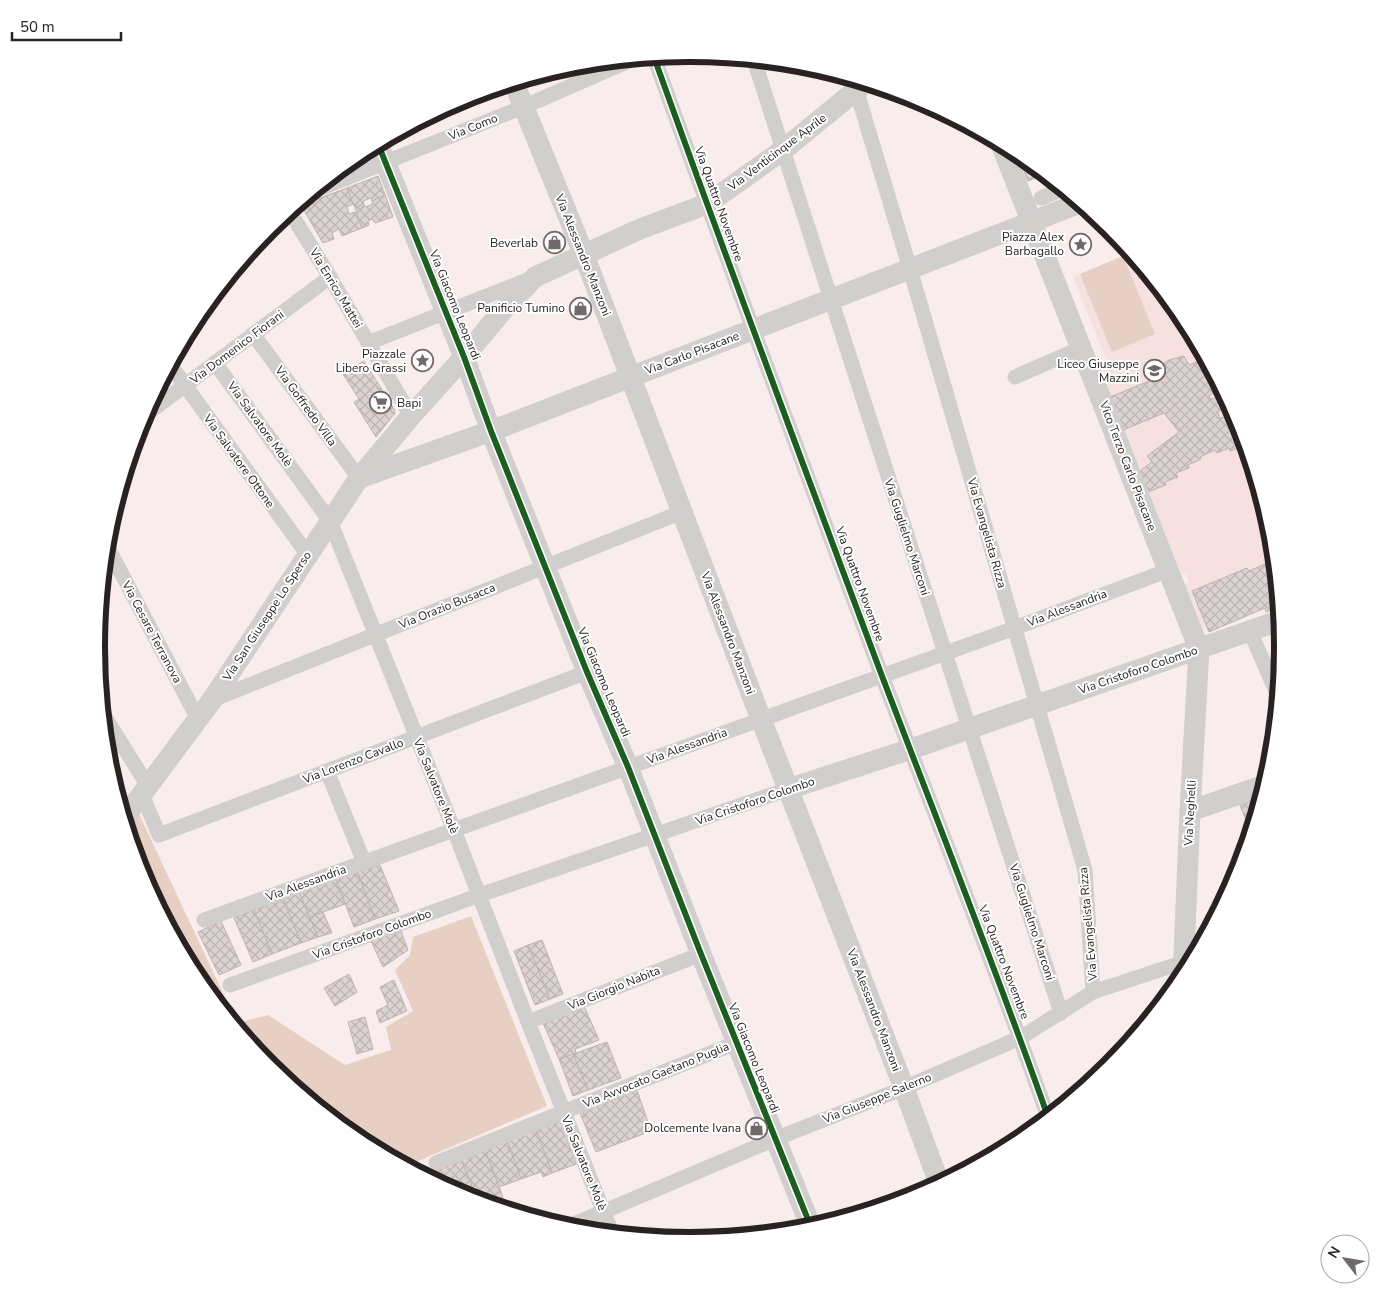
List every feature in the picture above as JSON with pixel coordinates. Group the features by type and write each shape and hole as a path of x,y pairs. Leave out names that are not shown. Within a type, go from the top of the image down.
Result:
{"street":[{"name":"Via Quattro Novembre","path":"656,64 706,204 1046,1111"},
{"name":"Via Guglielmo Marconi","path":"756,67 1061,1013"},
{"name":"Via Como","path":"352,170 382,153 523,107 612,68"},
{"name":"Via Venticinque Aprile","path":"411,416 464,357 502,310 535,277 640,229 706,204 783,150 855,87"},
{"name":"Via Evangelista Rizza","path":"859,88 1085,870 1093,992"},
{"name":"Via Alessandro Manzoni","path":"516,89 584,255 937,1177"},
{"name":"Via Giacomo Leopardi","path":"382,153 464,357 545,567 628,767 700,954 808,1219"},
{"name":"Vico Terzo Carlo Pisacane","path":"1005,155 1199,649"},
{"path":"1041,198 1056,192"},
{"name":"Via Carlo Pisacane","path":"359,478 491,431 1073,206"},
{"name":"Via Enrico Mattei","path":"294,218 411,416"},
{"path":"368,342 535,277"},
{"name":"Via Domenico Fiorani","path":"158,406 330,278"},
{"name":"Via Goffredo Villa","path":"254,334 359,478"},
{"path":"1016,377 1082,348"},
{"name":"Via Salvatore Molè","path":"215,363 330,521 480,895 528,1022 609,1225"},
{"name":"Via Salvatore Ottone","path":"175,372 308,555"},
{"name":"Via San Giuseppe Lo Sperso","path":"129,811 212,700 359,478 411,416"},
{"name":"Via Orazio Busacca","path":"212,700 682,512"},
{"name":"Via Cesare Terranova","path":"113,558 198,719"},
{"name":"Via Alessandria","path":"204,920 944,654 1168,570"},
{"name":"Via Cristoforo Colombo","path":"230,985 654,834 911,749 1273,622"},
{"path":"1250,631 1273,684"},
{"name":"Via Neghelli","path":"1183,960 1199,649"},
{"name":"Via Lorenzo Cavallo","path":"145,790 159,835 587,672"},
{"path":"112,731 145,790"},
{"path":"327,771 364,862"},
{"path":"1190,811 1257,788"},
{"name":"Via Giorgio Nabita","path":"528,1022 700,954"},
{"name":"Via Giuseppe Salerno","path":"580,1221 775,1139 904,1088 1020,1038 1093,992 1177,971"},
{"name":"Via Avvocato Gaetano Puglia","path":"436,1163 736,1043"}],"shaded area":[{"name":"Liceo Giuseppe Mazzini","path":"1123,256 1154,291 1196,355 1230,423 1255,496 1263,533 1273,609 1266,612 1265,608 1209,632 1207,627 1203,629 1185,584 1189,582 1186,574 1182,575 1097,366 1107,361 1073,277"},
{"path":"1123,256 1155,334 1112,352 1080,274"},
{"path":"139,814 230,1007 204,972 166,906 150,871 133,822"},
{"path":"471,916 547,1106 418,1161 419,1165 365,1133 334,1111 277,1060 242,1022 268,1015 345,1065 391,1050 386,1027 413,1011 395,970 410,955 413,937"}],"building":[{"path":"1022,166 1037,177 1028,181"},
{"path":"378,176 385,195 372,201 371,198 363,201 364,204 355,208 347,188"},
{"path":"347,188 353,204 347,207 349,214 355,212 362,228 342,236 339,229 332,233 334,239 323,243 304,209 314,200"},
{"path":"385,195 393,217 375,223 373,219 368,221 369,225 362,228 355,208 364,204 365,207 373,204 372,201"},
{"path":"1184,356 1189,365 1199,361 1216,392 1209,395 1210,399 1218,398 1224,410 1218,411 1219,418 1227,417 1239,448 1230,451 1229,448 1217,453 1215,450 1200,457 1201,459 1188,465 1189,468 1176,473 1178,477 1165,482 1166,485 1148,492 1140,471 1152,462 1147,456 1179,432 1164,413 1123,430 1110,397 1159,377 1156,368 1169,360"},
{"path":"364,361 395,413 376,437 354,402 359,399 343,374"},
{"path":"1265,564 1269,575 1273,609 1266,612 1265,608 1209,632 1192,591 1247,568 1249,571"},
{"path":"1254,800 1247,823 1240,805"},
{"path":"380,865 399,911 375,919 357,871"},
{"path":"357,871 375,919 354,927 336,879"},
{"path":"336,879 345,904 310,917 299,892"},
{"path":"299,892 318,937 301,943 283,898"},
{"path":"283,898 301,943 272,954 254,910"},
{"path":"254,910 272,954 253,962 234,918"},
{"path":"323,912 332,933 318,937 310,917"},
{"path":"221,921 241,965 219,975 198,932"},
{"path":"401,931 408,950 383,967 371,941"},
{"path":"542,940 563,994 550,999 528,945"},
{"path":"528,945 550,999 535,1005 514,951"},
{"path":"349,974 357,992 335,1006 324,988"},
{"path":"394,980 407,1011 380,1023 376,1011 388,1005 380,987"},
{"path":"584,1006 599,1040 575,1049 576,1053 559,1059 543,1023"},
{"path":"365,1017 373,1049 357,1054 348,1022"},
{"path":"607,1042 621,1078 588,1090 573,1054"},
{"path":"573,1054 588,1090 573,1096 559,1059"},
{"path":"637,1090 651,1131 596,1152 580,1113"},
{"path":"560,1121 576,1164 552,1173 536,1130"},
{"path":"536,1130 552,1173 543,1177 541,1172 521,1179 507,1141"},
{"path":"507,1141 521,1179 499,1187 485,1150"},
{"path":"485,1150 501,1192 491,1196 473,1190 461,1159"},
{"path":"461,1159 473,1190 436,1173 435,1171"},
{"path":"501,1192 504,1201 502,1200 491,1196"}],"cycle path":[{"path":"656,64 882,676 1046,1111"},
{"path":"381,151 464,357 491,431 587,672 628,767 808,1219"}],"place":[{"name":"Beverlab","path":"554,243"},
{"name":"Piazza Alex Barbagallo","path":"1080,244"},
{"name":"Panificio Tumino","path":"581,308"},
{"name":"Piazzale Libero Grassi","path":"422,361"},
{"name":"Liceo Giuseppe Mazzini","path":"1155,371"},
{"name":"Bapi","path":"381,403"},
{"name":"Dolcemente Ivana","path":"757,1128"}]}
